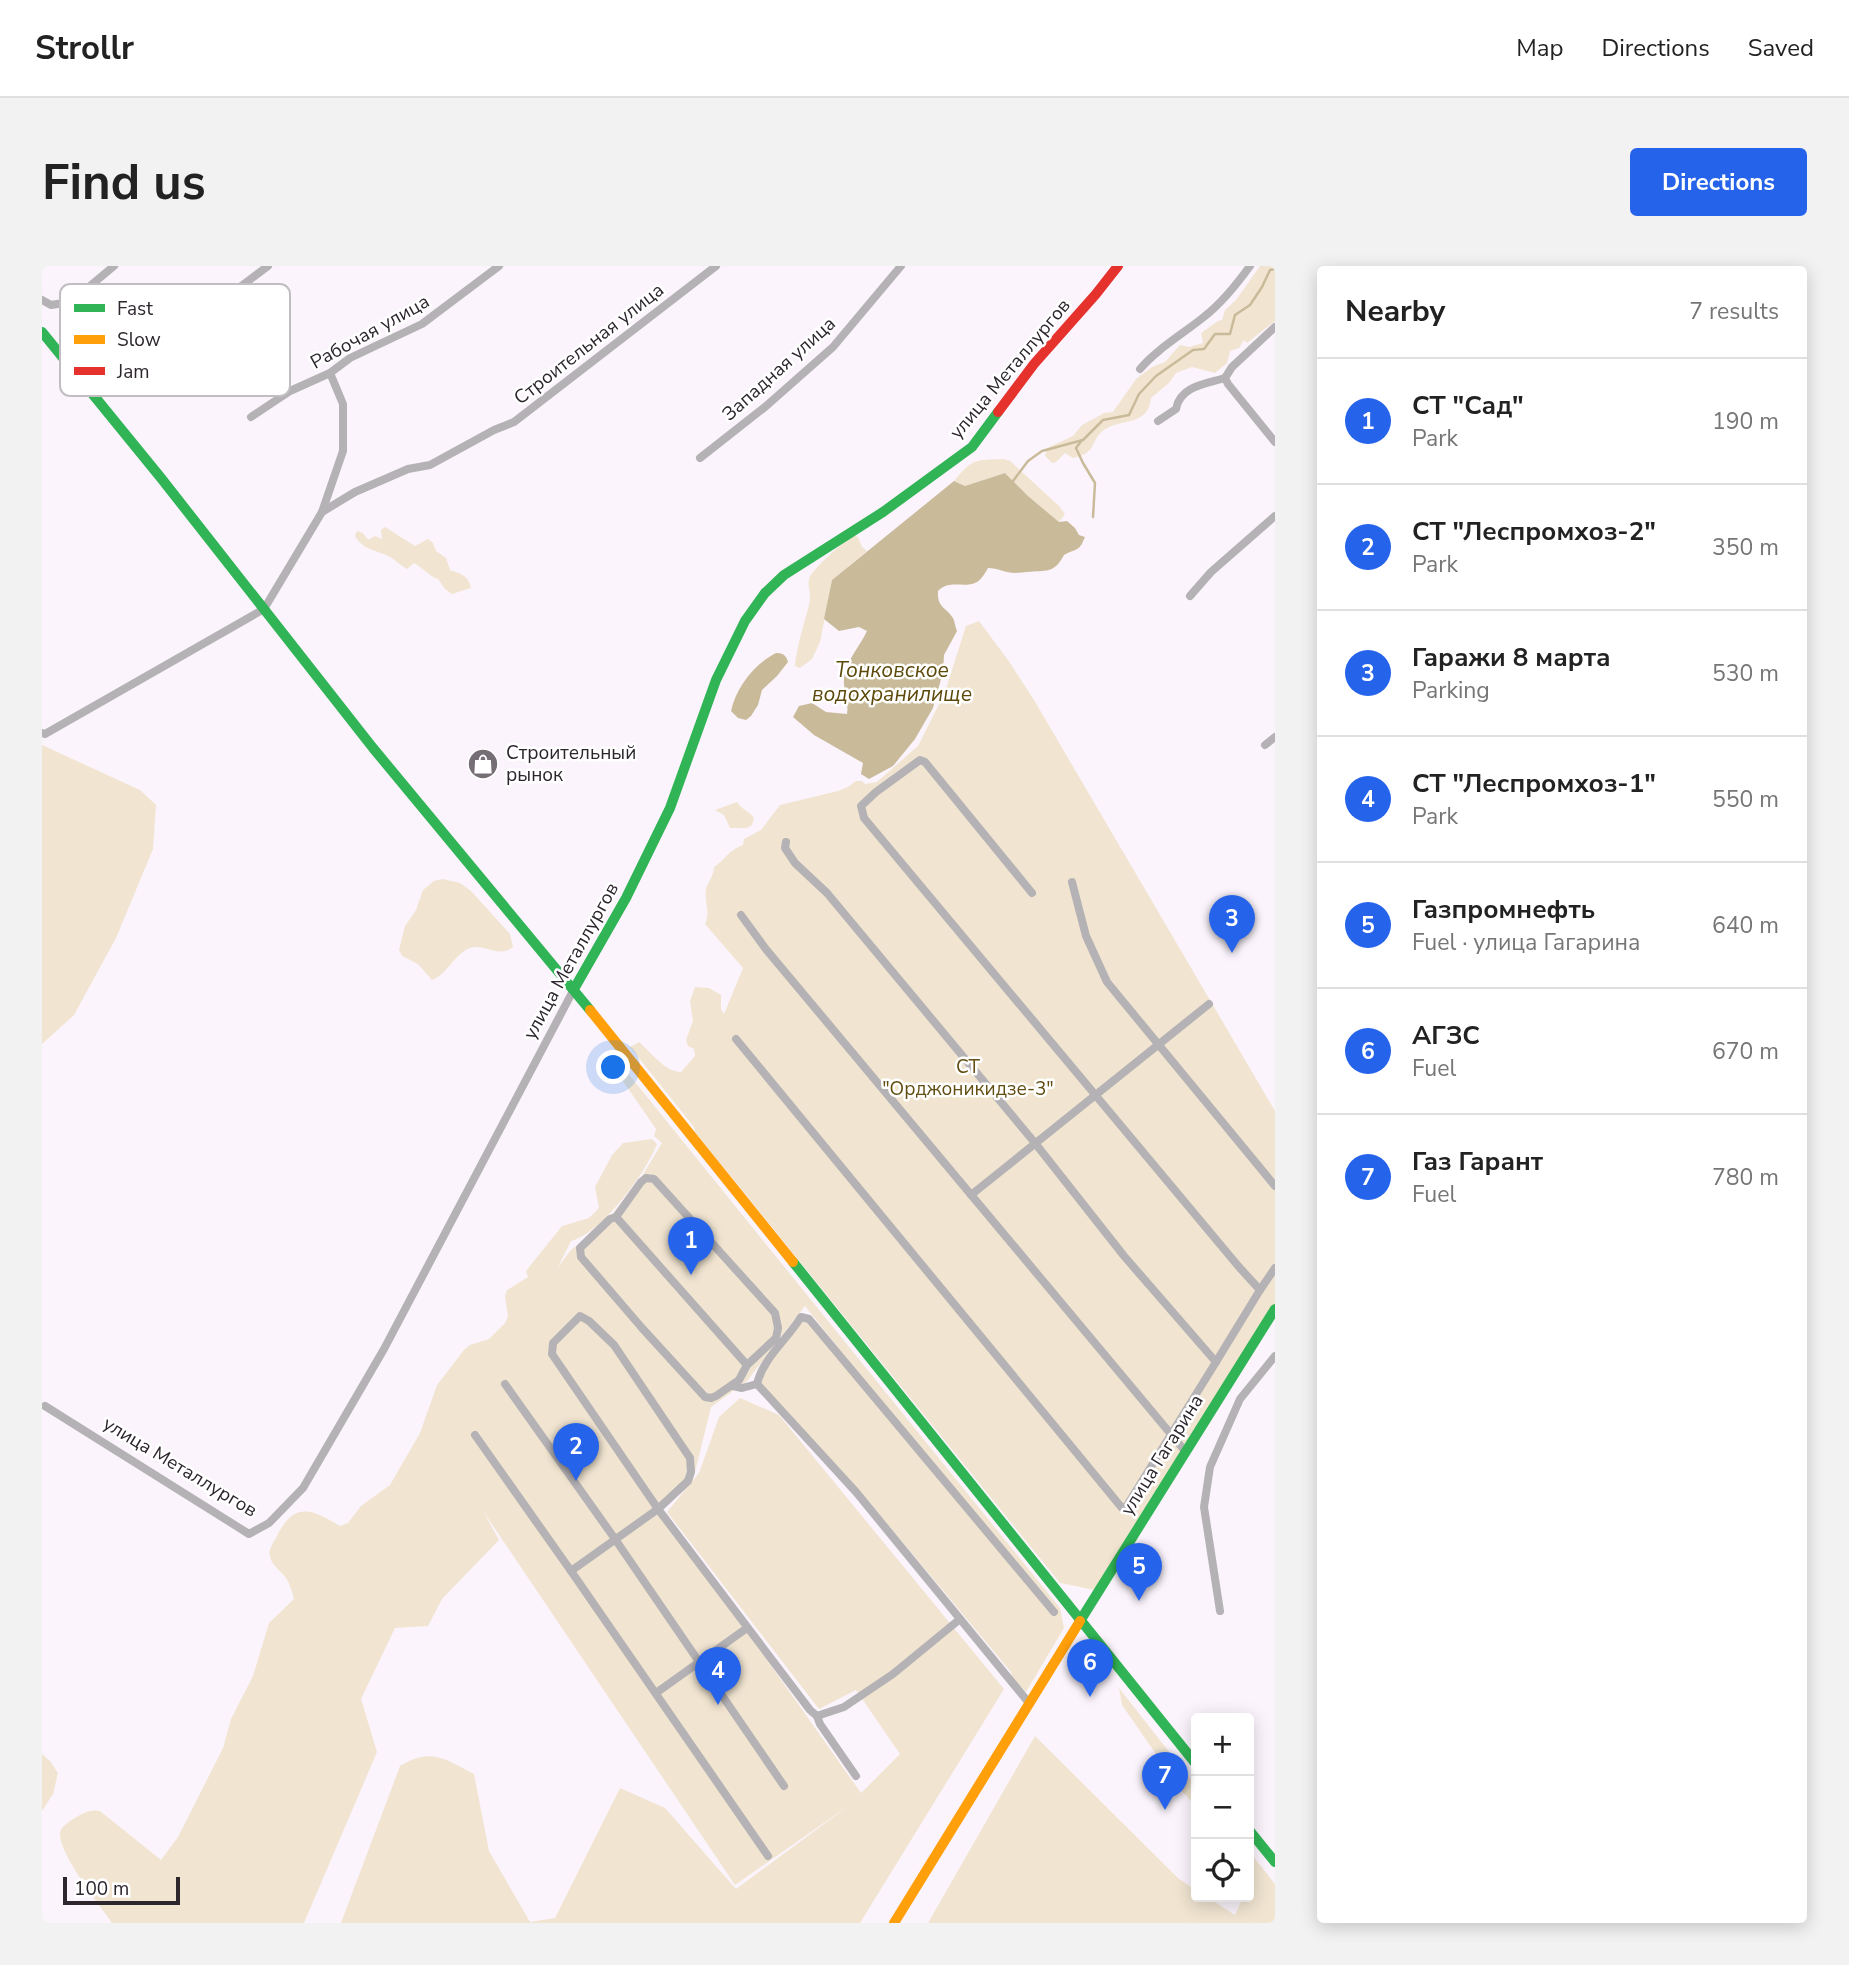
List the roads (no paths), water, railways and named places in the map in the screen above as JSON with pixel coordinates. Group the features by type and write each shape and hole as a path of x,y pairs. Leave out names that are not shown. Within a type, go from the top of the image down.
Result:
{"main road":[{"name":"улица Металлургов","path":"575,989 626,898 670,808 716,680 745,621 765,593 784,575 883,512 972,447 1034,363 1118,266"},
{"path":"42,332 60,354"},
{"path":"94,396 373,748 575,989 1191,1759"},
{"name":"улица Гагарина","path":"894,1923 1275,1309"},
{"path":"1254,1836 1275,1862"}],"street":[{"path":"92,284 114,266"},
{"path":"244,284 268,266"},
{"name":"Рабочая улица","path":"290,391 330,373 350,358 422,324 499,266"},
{"name":"Строительная улица","path":"323,512 355,492 408,469 430,465 514,422 716,266"},
{"name":"Западная улица","path":"700,458 765,407 833,347 901,266"},
{"path":"1140,369 1151,356 1209,313 1233,289 1250,266"},
{"path":"42,300 51,305 60,304"},
{"path":"1158,421 1176,409 1178,400 1186,391 1225,378 1231,367 1275,327"},
{"path":"42,733 45,734 264,609 323,512 343,451 343,404 330,373"},
{"path":"1225,378 1227,384 1275,442"},
{"name":"Рабочая улица","path":"251,417 282,396"},
{"path":"1190,596 1211,572 1275,516"},
{"path":"1265,745 1275,737"},
{"path":"1032,893 925,762 920,760 861,806 864,818 1260,1290"},
{"path":"786,842 785,848 795,863 827,893 1035,1143 1124,1256 1216,1362"},
{"path":"1072,882 1086,936 1107,982 1275,1186"},
{"path":"741,915 765,948 1185,1451"},
{"name":"улица Металлургов","path":"45,1406 249,1534 269,1523 303,1488 384,1349 575,989"},
{"path":"971,1195 1209,1004"},
{"path":"736,1039 1122,1508 1126,1507 1275,1268"},
{"path":"646,1178 654,1180 775,1313 778,1328 776,1338 747,1365 733,1386 711,1398 705,1397 580,1257 580,1248 610,1219 616,1217 646,1178"},
{"path":"616,1217 747,1365"},
{"path":"572,1571 658,1508 688,1481 691,1472 690,1458 614,1345 580,1316 553,1343 552,1354 658,1508 747,1628 817,1716 856,1776"},
{"path":"757,1384 770,1357 801,1318 809,1319 1054,1612"},
{"path":"1220,1611 1204,1507 1210,1467 1240,1399 1275,1356"},
{"path":"505,1384 785,1786"},
{"path":"733,1386 742,1388 757,1384"},
{"path":"757,1384 856,1492 1029,1703"},
{"path":"475,1435 768,1856"},
{"path":"817,1716 844,1707 893,1674 960,1619"},
{"path":"656,1693 747,1628"}],"water":[{"name":"Тонковское водохранилище","path":"1005,473 1059,522 1067,521 1075,528 1079,535 1085,537 1083,542 1049,570 1015,573 988,568 977,582 947,586 938,591 940,604 953,618 957,631 944,655 943,672 933,708 915,739 893,766 869,779 861,774 863,763 814,735 793,717 799,706 812,703 826,712 847,714 845,672 867,631 859,627 839,631 824,619 832,580 954,481 965,486"},
{"path":"776,653 784,655 788,662 762,690 758,705 751,716 746,720 738,718 731,711 742,685 760,663"}],"waterway":[{"path":"1013,481 1028,461 1042,451 1083,440 1103,420 1129,415 1139,394 1156,376 1193,350 1204,349 1215,334 1230,334 1235,315 1250,305 1270,270 1275,269"},
{"path":"1082,440 1076,448 1095,483 1093,517"}],"place":[{"name":"Строительный рынок","path":"483,764"},
{"name":"Гаражи 8 марта","path":"1232,953"},
{"name":"СТ \"Сад\"","path":"691,1275"},
{"name":"СТ \"Леспромхоз-2\"","path":"576,1481"},
{"name":"Газпромнефть","path":"1139,1601"},
{"name":"АГЗС","path":"1090,1697"},
{"name":"СТ \"Леспромхоз-1\"","path":"718,1705"},
{"name":"Газ Гарант","path":"1165,1810"}],"park label":[{"name":"СТ \"Орджоникидзе-3\"","path":"968,1078"}]}
